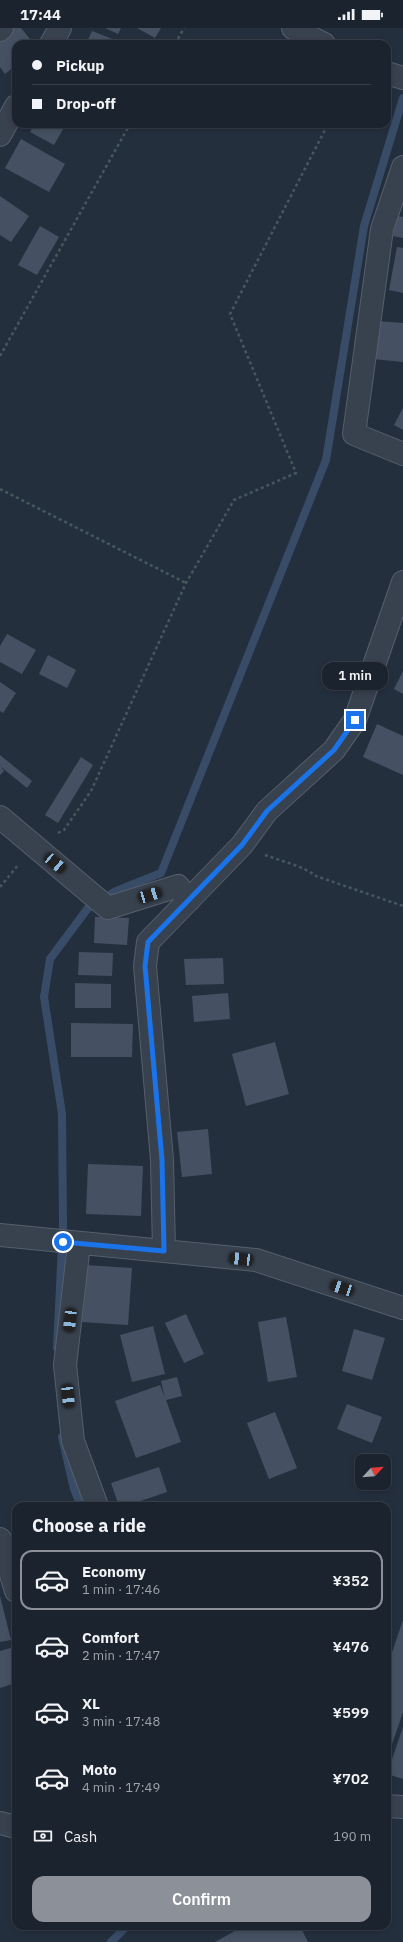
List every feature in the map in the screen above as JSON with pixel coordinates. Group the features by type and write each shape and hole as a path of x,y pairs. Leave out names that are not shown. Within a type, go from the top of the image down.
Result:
{"street":[{"path":"53,40 60,28"},
{"path":"293,28 316,40"},
{"path":"391,74 403,78"},
{"path":"0,134 12,113"},
{"path":"403,168 382,228 354,434 403,454"},
{"path":"164,1251 162,1160 145,966 148,942 242,845 267,811 334,750 355,720 403,582"},
{"path":"0,817 108,908 178,886 189,900"},
{"path":"0,1235 79,1244 256,1260 403,1308"},
{"path":"79,1244 65,1365 72,1441 95,1502"},
{"path":"0,1539 12,1578"},
{"path":"391,1806 403,1807"},
{"path":"0,1823 12,1826"}],"path":[{"path":"177,40 184,28"},
{"path":"0,356 128,128"},
{"path":"0,887 34,846 64,830 91,792 186,583 234,500 296,473 230,314 326,128"},
{"path":"0,489 186,583"},
{"path":"242,845 291,866 307,869 316,876 403,906"}],"building":[{"path":"13,28 21,28 31,40 12,40 12,68 5,74 0,67 0,39"},
{"path":"105,28 121,28 118,34"},
{"path":"137,28 161,28 155,38"},
{"path":"92,31 115,40 88,40"},
{"path":"32,128 64,128 54,145 30,132"},
{"path":"21,139 65,164 49,192 5,168"},
{"path":"0,196 29,216 11,242 0,235"},
{"path":"397,216 403,217 403,238 393,236"},
{"path":"40,226 59,237 37,275 18,265"},
{"path":"397,247 403,248 403,293 389,290"},
{"path":"376,321 403,323 403,362 373,359"},
{"path":"403,408 403,430 394,425"},
{"path":"7,634 36,650 22,674 0,662 0,646"},
{"path":"48,655 76,670 67,688 39,674"},
{"path":"403,671 403,694 394,689"},
{"path":"0,682 16,693 3,713 0,711"},
{"path":"377,724 403,736 403,775 363,757"},
{"path":"0,755 32,781 27,788 1,767 4,771 0,775"},
{"path":"81,757 93,765 58,823 45,815"},
{"path":"95,917 129,918 127,945 94,943"},
{"path":"79,952 113,953 112,976 78,975"},
{"path":"223,958 224,984 186,985 184,959"},
{"path":"75,983 111,984 111,1008 75,1008"},
{"path":"228,993 230,1019 194,1022 192,996"},
{"path":"71,1023 133,1024 132,1057 71,1057"},
{"path":"275,1042 289,1094 246,1106 232,1054"},
{"path":"208,1129 212,1174 182,1177 177,1132"},
{"path":"88,1164 143,1166 141,1216 86,1214"},
{"path":"85,1265 132,1268 128,1325 82,1322"},
{"path":"186,1314 204,1354 184,1363 165,1323"},
{"path":"286,1317 297,1377 268,1382 258,1322"},
{"path":"153,1326 165,1374 132,1382 120,1335"},
{"path":"354,1329 385,1338 372,1380 342,1371"},
{"path":"177,1377 182,1396 166,1400 181,1442 136,1458 115,1401 160,1385 165,1398 161,1381"},
{"path":"347,1404 382,1417 372,1443 337,1429"},
{"path":"275,1412 297,1468 269,1479 247,1423"},
{"path":"159,1467 167,1492 138,1502 118,1502 111,1483"},
{"path":"0,1596 11,1640 0,1642"},
{"path":"403,1620 403,1712 391,1747 391,1655"},
{"path":"12,1648 12,1684 0,1688 0,1651"},
{"path":"403,1727 403,1779 391,1775 391,1762"},
{"path":"237,1930 302,1930 308,1942 215,1942"}],"waterway":[{"path":"57,1348 63,1225 62,1114 44,997 50,959 88,908 116,891 161,873 326,460 364,226 403,98"},
{"path":"62,1437 74,1489 79,1502"},
{"path":"111,1942 123,1930"}],"route":[{"path":"63,1242 164,1251 162,1160 145,966 148,942 242,845 267,811 334,750 355,720"}]}
